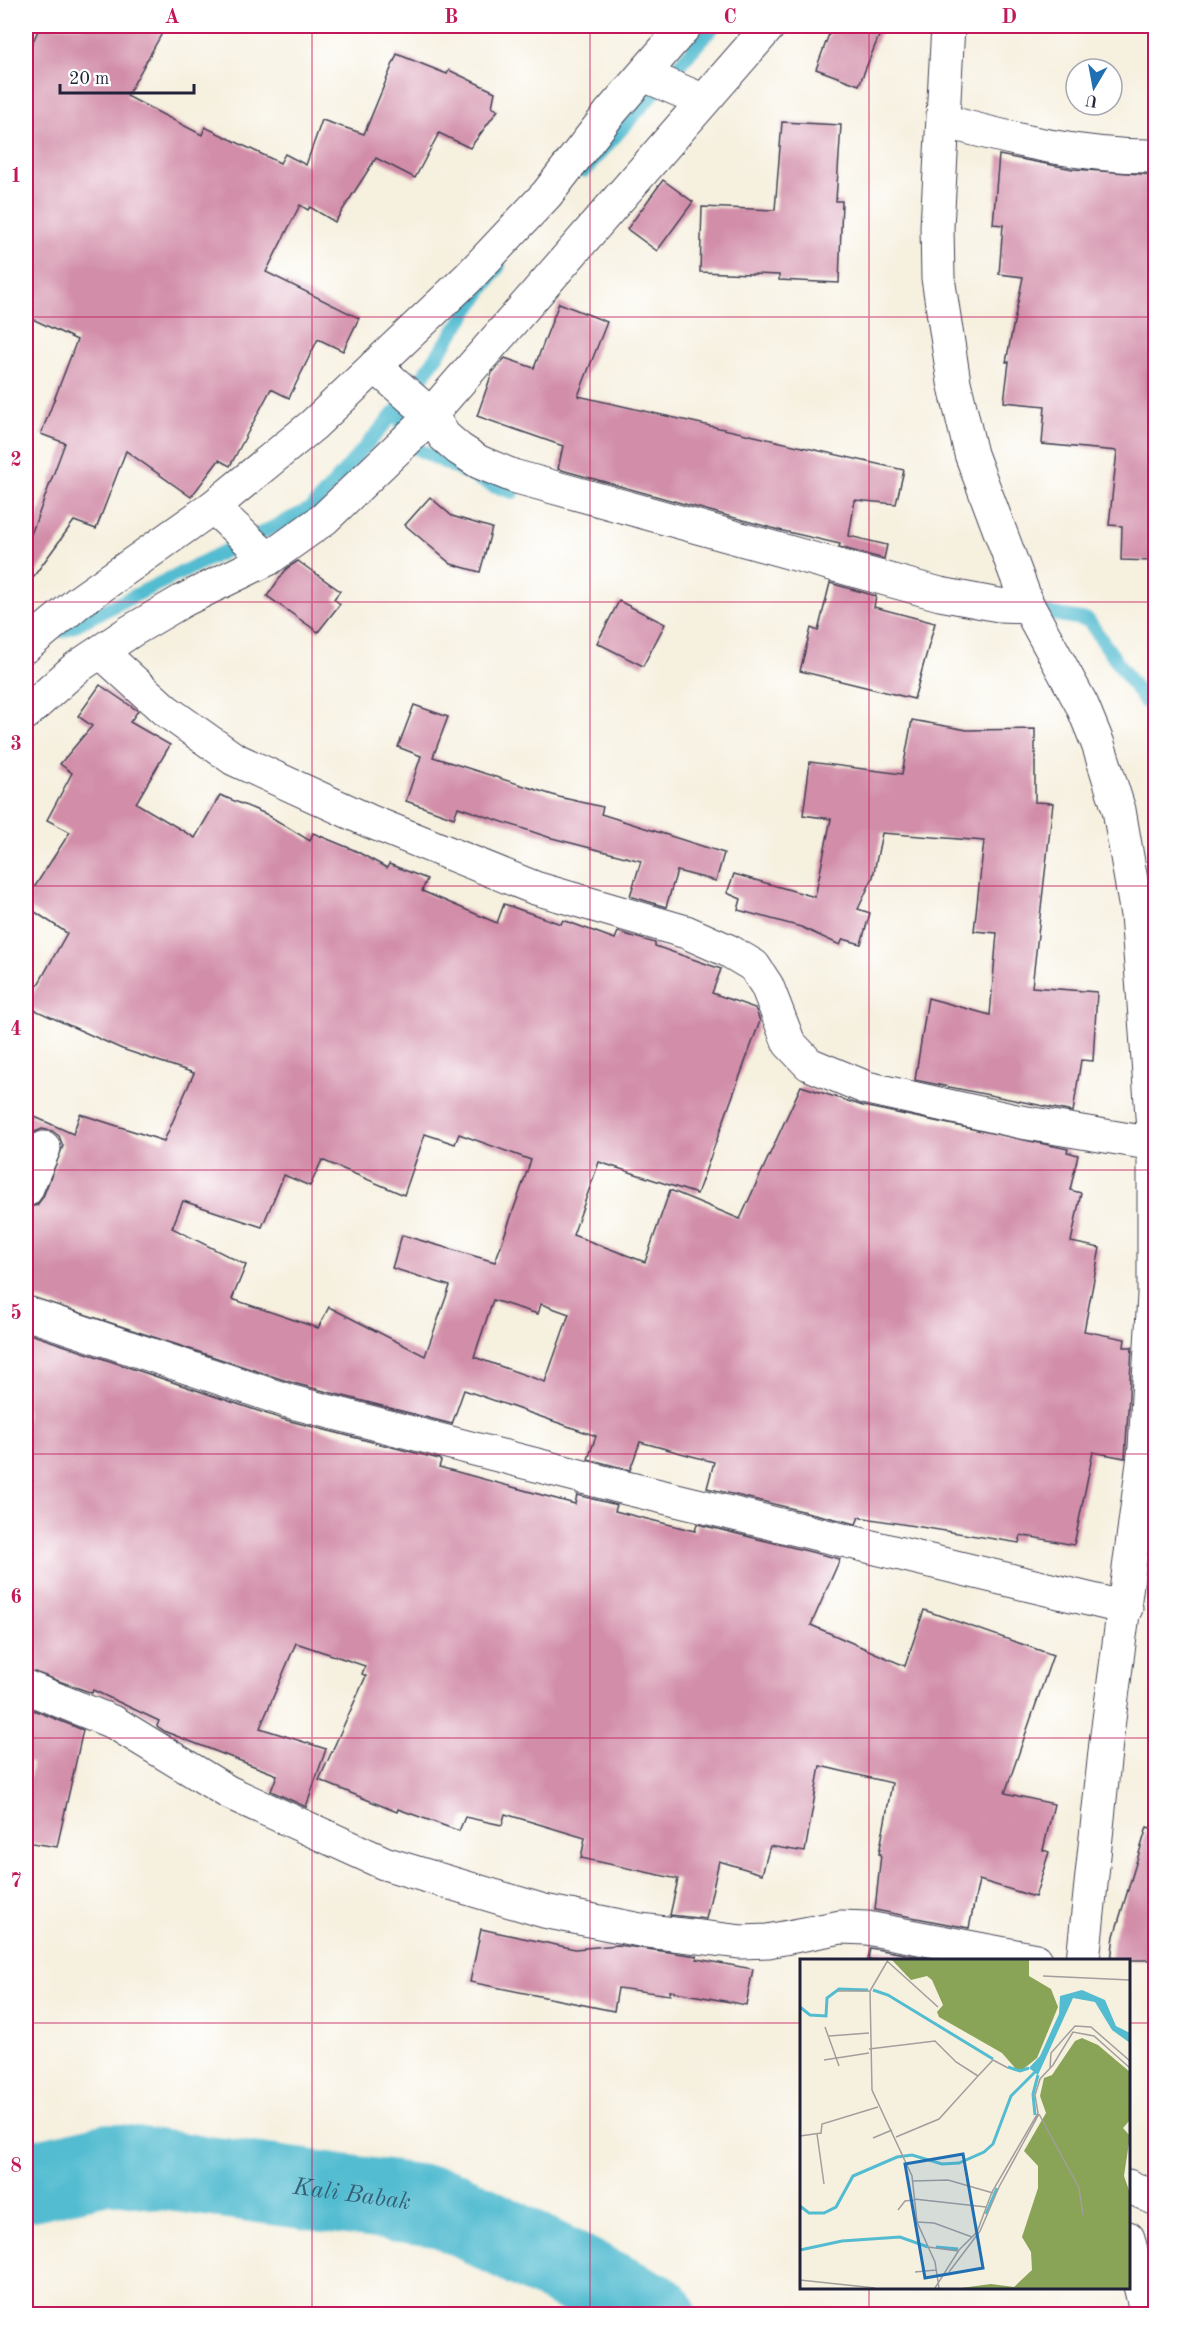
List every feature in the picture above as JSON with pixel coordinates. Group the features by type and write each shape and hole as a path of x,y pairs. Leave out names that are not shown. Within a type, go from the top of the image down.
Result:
{"street":[{"path":"26,713 76,668 131,631 261,553 324,519 416,423 673,88 685,26"},
{"path":"26,646 80,601 220,514 313,425 382,372 547,194 673,88 769,26"},
{"path":"948,26 937,227 938,278 954,382 971,454 1038,624 1082,705 1098,744 1119,810 1137,915 1154,1144 1154,1295 1137,1593 1106,1742 1083,1959"},
{"path":"944,121 1044,146 1129,156 1155,156"},
{"path":"382,372 416,423 444,436 479,462 513,476 940,594 999,605 1038,624"},
{"path":"220,514 261,553"},
{"path":"101,652 165,710 234,759 369,821 535,888 686,932 729,951 754,966 766,986 789,1043 809,1064 867,1088 1021,1122 1154,1144"},
{"path":"26,1190 44,1149"},
{"path":"26,1313 288,1401 622,1487 1137,1593"},
{"path":"26,1687 115,1723 228,1792 384,1863 544,1911 640,1930 741,1942 768,1941 841,1927 867,1928 1030,1959"},
{"path":"1130,2187 1155,2199"},
{"path":"1130,2246 1144,2301"}],"building":[{"path":"40,26 166,26 127,96 202,135 205,127 280,163 285,154 306,165 322,120 364,134 397,54 447,74 449,70 495,92 492,107 498,110 470,148 439,133 415,178 376,158 335,222 310,207 308,210 300,205 266,272 359,318 343,351 318,339 289,398 271,389 230,466 219,460 191,497 126,451 96,529 74,521 26,587 26,548 65,443 41,434 77,340 26,316 26,57"},
{"path":"832,26 883,26 859,85 816,69"},
{"path":"782,122 841,125 836,201 842,201 839,283 779,280 779,275 700,272 702,207 775,210"},
{"path":"999,155 1073,169 1155,175 1155,561 1121,560 1122,526 1109,525 1117,451 1042,444 1045,406 1004,402 1009,362 1006,362 1023,277 999,274 1003,225 993,224"},
{"path":"663,180 693,202 657,251 627,229"},
{"path":"559,303 607,322 578,396 904,470 896,504 855,500 849,536 887,545 884,559 839,547 840,544 779,530 558,469 563,446 477,416 492,373 505,358 534,368"},
{"path":"430,497 452,516 492,528 480,572 451,564 405,525"},
{"path":"298,561 340,591 334,599 340,604 318,632 267,596 287,568"},
{"path":"830,583 876,596 874,607 935,623 914,699 800,671 811,628 818,631"},
{"path":"619,601 665,624 643,666 597,643"},
{"path":"100,685 138,711 130,722 170,745 136,803 195,838 220,795 266,814 310,841 313,833 354,850 387,868 389,864 427,879 422,891 497,923 504,904 561,924 563,920 615,939 618,932 655,943 655,946 721,969 712,993 755,1008 760,1021 697,1194 599,1162 573,1235 645,1262 670,1190 740,1219 801,1086 863,1106 1068,1149 1067,1152 1078,1155 1070,1190 1081,1193 1071,1242 1100,1248 1084,1331 1125,1339 1124,1347 1132,1347 1125,1458 1093,1452 1074,1545 1021,1535 1019,1543 859,1517 856,1524 707,1488 714,1462 640,1442 630,1470 588,1459 596,1436 464,1390 452,1424 293,1383 26,1295 26,1208 37,1205 43,1197 63,1146 59,1136 52,1131 42,1129 32,1133 26,1144 26,1113 73,1134 80,1114 164,1141 194,1073 122,1049 26,1006 67,933 26,906 26,900 70,832 47,820 72,773 60,764 92,726 78,716","holes":["425,1134 455,1144 459,1134 531,1160 495,1262 402,1235 392,1268 450,1286 425,1356 329,1307 318,1328 232,1299 246,1265 172,1228 183,1201 262,1227 284,1175 310,1186 322,1160 404,1195","493,1300 538,1314 541,1304 569,1314 545,1382 474,1357"]},
{"path":"414,705 448,717 433,757 559,797 603,807 601,814 724,853 716,881 677,871 666,907 630,896 641,861 548,837 458,807 454,818 406,801 421,756 398,747"},
{"path":"912,720 967,730 1035,729 1035,802 1053,803 1032,987 1097,992 1093,1061 1081,1060 1073,1112 915,1080 928,998 990,1015 997,933 974,931 984,841 882,833 873,877 858,909 870,913 861,944 843,939 840,945 801,927 738,910 741,899 727,893 734,874 815,897 831,819 803,815 810,762 902,774"},
{"path":"30,1334 282,1419 439,1459 441,1461 439,1467 575,1504 577,1495 617,1505 615,1511 695,1531 697,1524 840,1559 811,1625 905,1666 924,1610 1053,1655 1005,1793 1054,1804 1043,1850 1049,1852 1035,1897 979,1880 969,1928 875,1910 881,1854 879,1854 892,1783 820,1766 805,1852 770,1846 762,1874 719,1861 706,1919 670,1915 678,1879 581,1858 585,1838 505,1814 502,1825 465,1817 459,1831 398,1809 397,1812 319,1780 366,1676 362,1674 365,1666 296,1643 260,1728 326,1749 306,1807 271,1791 277,1775 166,1732 157,1726 159,1721 93,1690 92,1693 26,1669 26,1345"},
{"path":"26,1707 83,1730 57,1847 26,1842 26,1805 32,1763 26,1761"},
{"path":"1147,1827 1155,1829 1153,1960 1111,1959 1114,1936"},
{"path":"481,1929 575,1949 618,1945 697,1956 697,1959 753,1969 746,2005 670,1991 670,1995 618,1988 614,2011 470,1982"},
{"path":"870,1948 932,1959 868,1959"}],"waterway":[{"path":"584,171 714,26"},
{"path":"63,631 312,508 409,396 499,266"},
{"path":"408,398 399,440 493,486 513,492"},
{"path":"1034,611 1088,620 1145,702 1156,705"},
{"name":"Kali Babak","path":"26,2182 110,2163 445,2208 656,2314"}]}
